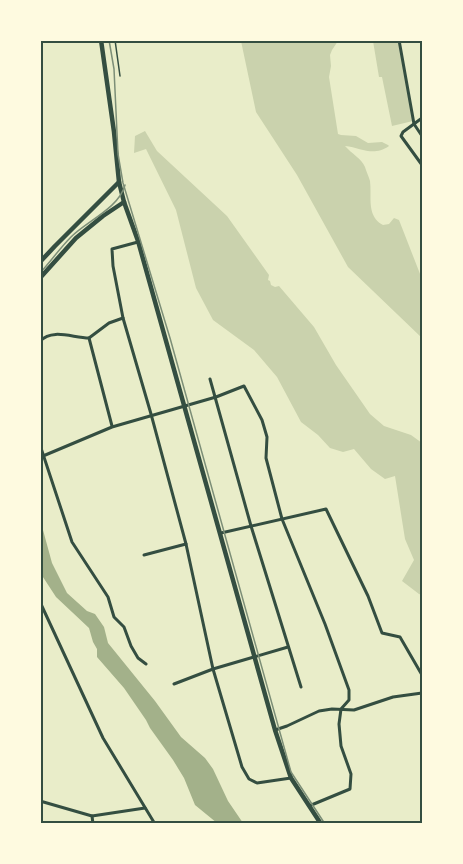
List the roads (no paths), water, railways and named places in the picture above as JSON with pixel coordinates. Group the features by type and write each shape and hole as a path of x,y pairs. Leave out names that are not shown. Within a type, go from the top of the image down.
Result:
{"main road":[{"path":"101,40 119,182 124,202 138,242 275,730 291,778 321,824"},
{"path":"40,262 119,182"},
{"path":"40,278 76,238 124,202"}],"street":[{"path":"399,40 414,124 423,136"},
{"path":"423,118 403,132 401,136 423,165"},
{"path":"138,242 112,249 113,266 123,318 186,544 213,669 242,767 249,779 257,783 291,778"},
{"path":"40,341 51,334 89,338 109,322 123,318"},
{"path":"89,338 112,427"},
{"path":"210,379 251,526 301,687"},
{"path":"43,456 112,427 216,397 244,386 262,420 267,437 266,458 282,519 350,690 349,700 341,709 339,724 341,746 351,774 350,789 309,806"},
{"path":"40,445 53,478 72,542 108,597 114,617 124,627 138,658 146,664"},
{"path":"221,533 326,509 368,596 382,633 400,637 423,675"},
{"path":"144,555 186,544"},
{"path":"40,602 103,738 155,824"},
{"path":"174,684 213,669 288,647"},
{"path":"275,730 319,711 341,709 354,711 393,698 423,693"},
{"path":"40,801 92,816 145,808"},
{"path":"92,816 93,824"}],"lane":[{"path":"115,40 120,76"}],"tram line":[{"path":"109,40 114,69 118,154 123,183 170,338 291,772 325,824"},
{"path":"40,273 71,237 116,201 125,185"}]}
